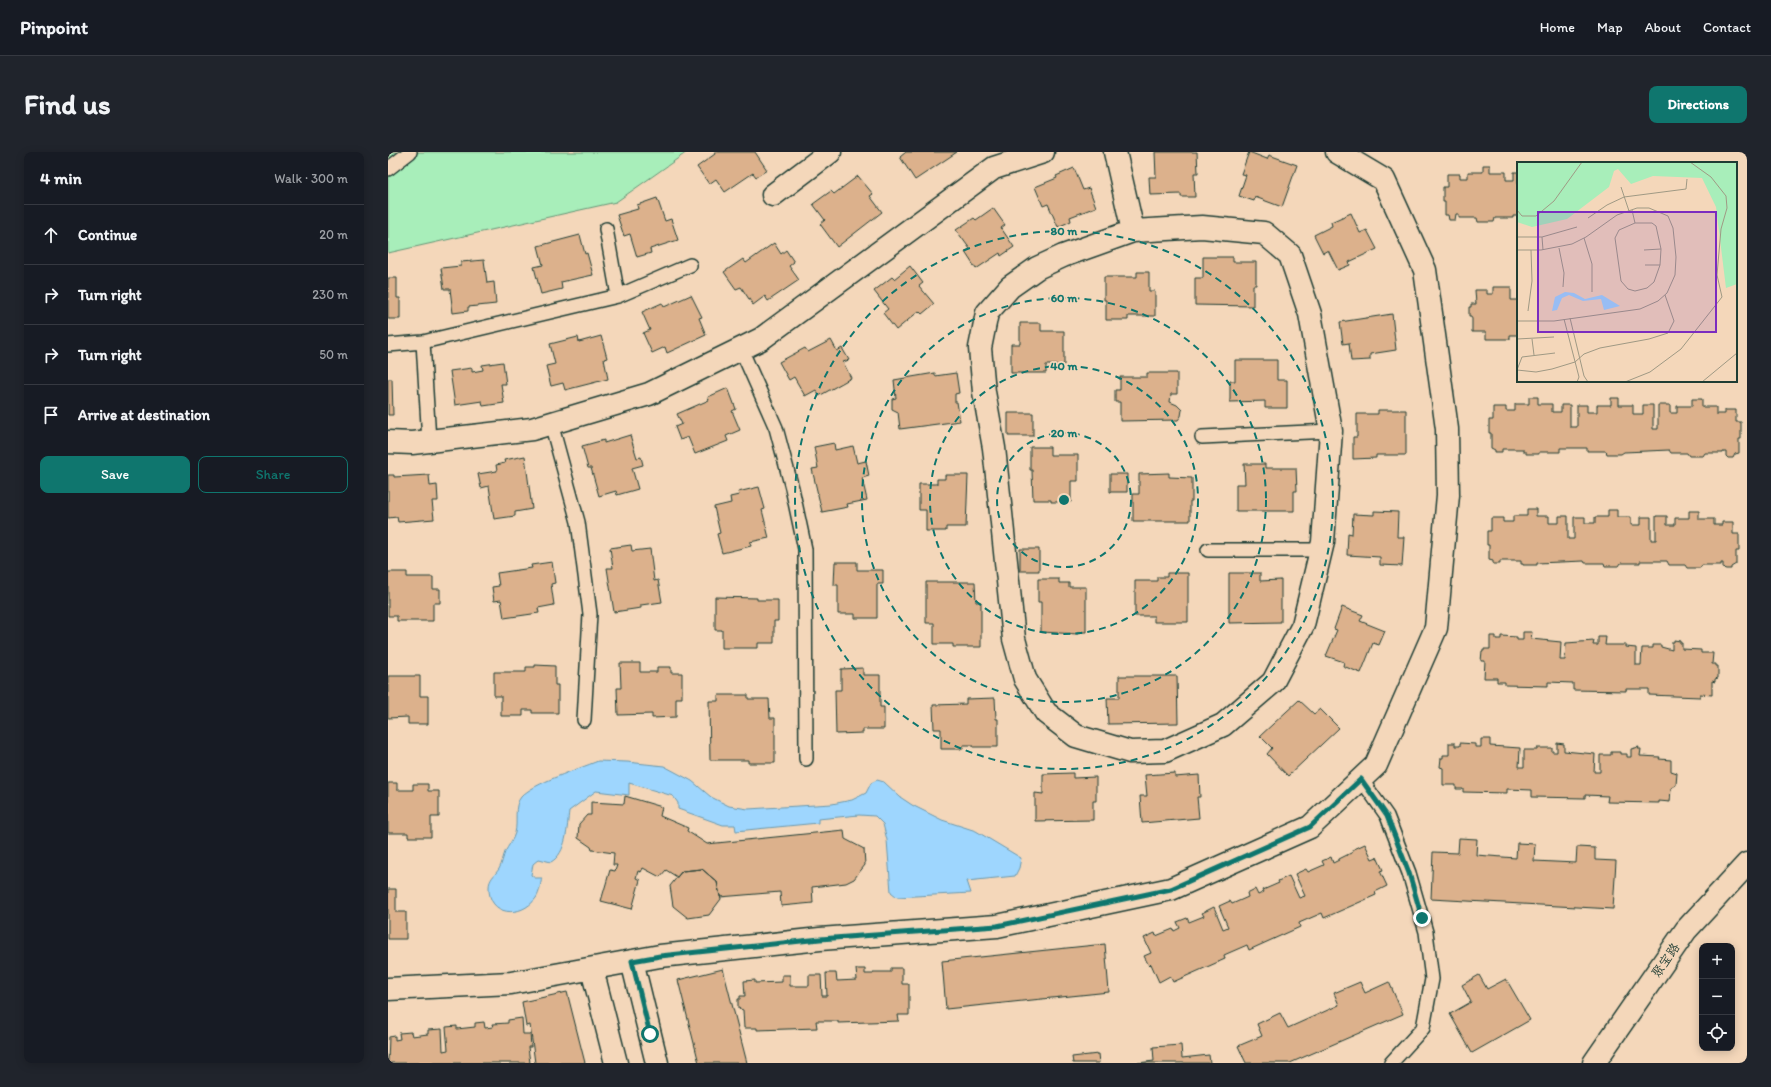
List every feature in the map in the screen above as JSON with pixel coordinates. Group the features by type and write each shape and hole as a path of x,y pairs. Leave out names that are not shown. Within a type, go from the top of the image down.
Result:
{"street":[{"path":"773,195 830,152"},
{"path":"388,442 412,443 532,429 649,394 761,339 994,168 1042,152"},
{"path":"1115,152 1133,231"},
{"path":"388,988 511,983 660,956 820,939 997,926 1171,889 1310,827 1376,765 1436,628 1448,495 1447,429 1425,270 1384,180 1337,152"},
{"path":"1202,227 1264,233 1290,255 1310,314 1320,362 1331,431 1322,550 1303,625 1273,682 1223,725 1165,751 1130,752 1076,736 1046,713 1025,679 1014,639 994,455 984,392 980,348 988,313 1010,287 1037,268 1063,256 1133,231 1202,227"},
{"name":"聚宝路","path":"1594,1063 1686,930 1747,864"},
{"path":"632,961 657,1063"},
{"path":"592,969 616,1063"}],"lane":[{"path":"388,169 410,152"},
{"path":"606,229 618,296"},
{"path":"388,345 423,342 618,296 690,265"},
{"path":"423,342 429,441"},
{"path":"741,349 776,428 792,488 804,550 806,759"},
{"path":"551,423 578,522 590,614 584,720"},
{"path":"1202,437 1331,431"},
{"path":"1208,550 1322,550"},
{"path":"1361,779 1387,816 1409,873 1426,932 1432,979 1423,1028 1391,1063"}],"green space":[{"path":"388,152 687,152 616,202 388,253"}],"water":[{"path":"598,761 664,766 692,781 711,797 729,806 748,809 832,804 852,800 866,793 871,783 877,780 884,782 900,797 912,805 942,820 976,831 1021,858 1019,868 1015,876 967,881 971,893 897,897 891,892 887,840 883,824 875,816 859,815 818,819 818,823 736,831 735,825 723,825 678,809 678,803 673,796 629,783 629,795 596,791 569,811 567,832 563,846 556,858 551,862 539,859 533,864 531,875 535,878 542,878 536,898 530,905 522,909 506,911 499,909 490,897 489,884 499,869 505,852 514,836 516,829 516,809 521,797 535,787"}],"building":[{"path":"714,152 755,152 767,170 756,177 753,173 725,192 716,179 709,184 697,167 715,154"},
{"path":"906,152 957,152 915,180 900,157"},
{"path":"1155,152 1197,152 1198,173 1194,173 1195,197 1181,197 1181,194 1150,195 1149,177 1156,177"},
{"path":"1249,152 1267,159 1269,155 1297,165 1282,207 1255,197 1254,201 1239,196 1246,175 1241,174"},
{"path":"1483,165 1490,165 1490,172 1506,172 1506,180 1514,180 1514,172 1517,172 1517,216 1513,216 1513,218 1495,218 1494,222 1478,222 1477,218 1459,218 1459,214 1456,214 1455,220 1449,220 1448,215 1445,215 1445,202 1443,202 1443,187 1447,187 1447,174 1460,174 1460,178 1468,178 1468,172 1483,172"},
{"path":"1074,168 1083,190 1089,188 1096,207 1070,217 1071,221 1058,227 1048,204 1043,206 1035,187 1057,178 1056,176"},
{"path":"858,176 873,194 870,196 882,212 837,247 820,224 825,220 813,204 831,191 834,194"},
{"path":"657,198 665,221 671,219 678,240 650,249 651,253 637,257 630,234 624,236 617,215 638,209 637,205"},
{"path":"993,208 1005,225 1001,228 1014,247 1001,256 1000,253 976,269 965,252 970,249 956,230 974,218 976,220"},
{"path":"1351,213 1360,233 1367,230 1377,249 1349,262 1350,265 1338,270 1328,250 1323,253 1314,235 1332,226 1331,222"},
{"path":"580,235 593,275 561,282 562,289 541,294 534,267 543,265 538,246"},
{"path":"774,243 781,254 786,250 794,262 789,266 799,280 768,301 765,296 753,305 741,287 736,289 724,272 743,259 746,263"},
{"path":"1203,257 1233,257 1233,262 1256,262 1256,285 1253,285 1253,306 1195,305 1195,278 1203,278"},
{"path":"484,260 487,283 494,282 496,304 468,307 468,311 453,313 450,289 444,289 441,268 461,266 461,262"},
{"path":"910,266 923,283 919,286 934,304 922,314 919,311 896,330 883,313 888,309 874,291 892,277 894,279"},
{"path":"1137,272 1149,272 1149,291 1155,291 1155,316 1128,316 1128,320 1106,320 1104,277 1137,277"},
{"path":"388,278 397,278 397,298 400,298 400,319 388,319"},
{"path":"1493,287 1511,287 1511,300 1517,300 1517,335 1510,335 1510,339 1486,339 1486,332 1472,332 1472,319 1471,316 1469,316 1469,307 1471,307 1471,304 1476,304 1475,290 1487,290 1487,294 1493,294"},
{"path":"691,295 702,317 699,318 706,335 667,353 665,347 652,353 643,333 650,330 642,312 662,303 664,307"},
{"path":"1392,314 1396,350 1370,354 1370,360 1351,361 1349,343 1343,344 1340,322"},
{"path":"1020,323 1041,323 1041,331 1064,331 1064,365 1046,365 1046,373 1011,373 1011,344 1020,344"},
{"path":"601,336 607,358 604,359 608,379 565,390 563,383 551,386 546,366 555,364 550,344 578,337 579,342"},
{"path":"831,340 837,351 842,348 849,360 843,362 851,378 819,396 816,390 805,396 794,377 789,380 779,362 805,348 808,352"},
{"path":"1235,360 1277,360 1277,380 1287,380 1287,408 1265,408 1265,401 1230,402 1230,381 1235,381"},
{"path":"503,362 506,384 501,384 504,403 483,406 482,401 455,405 450,371 472,368 472,372 483,370 482,365"},
{"path":"935,373 935,376 956,373 959,393 955,394 955,402 957,402 960,421 900,429 898,412 892,409 892,399 896,398 894,380"},
{"path":"1147,373 1177,373 1177,394 1171,394 1170,402 1177,405 1182,410 1181,416 1178,420 1120,421 1120,402 1115,402 1115,390 1120,390 1120,377 1147,377"},
{"path":"388,379 392,379 393,415 388,415"},
{"path":"728,388 736,409 732,411 740,430 726,436 728,441 695,454 688,437 680,440 675,427 682,424 677,414 709,400 708,397"},
{"path":"1529,397 1538,397 1538,404 1552,404 1552,412 1561,412 1561,405 1570,405 1570,427 1577,427 1577,405 1587,405 1587,412 1597,412 1597,405 1611,405 1611,398 1619,398 1619,405 1633,405 1633,414 1643,414 1643,405 1653,405 1653,429 1658,429 1658,405 1670,405 1670,413 1677,413 1677,406 1692,406 1692,399 1702,399 1702,407 1716,407 1716,414 1725,414 1725,410 1736,410 1736,422 1741,422 1739,453 1735,454 1733,458 1728,458 1726,456 1726,452 1705,453 1703,456 1689,456 1687,453 1671,453 1669,450 1624,452 1621,454 1607,454 1606,451 1587,451 1587,448 1560,448 1560,452 1539,452 1539,454 1526,454 1526,452 1523,452 1523,449 1502,449 1502,452 1495,452 1495,450 1491,448 1491,433 1489,433 1489,420 1493,420 1493,407 1506,407 1506,411 1515,411 1515,404 1529,404"},
{"path":"1378,410 1406,410 1406,455 1376,455 1376,458 1353,459 1353,437 1357,437 1357,414 1378,414"},
{"path":"1008,413 1033,413 1033,436 1008,436"},
{"path":"630,435 637,458 641,457 643,465 632,468 638,489 617,495 616,491 599,496 591,468 588,468 582,446 604,440 604,443"},
{"path":"834,443 835,450 853,446 857,463 866,461 869,476 862,478 867,500 847,504 848,507 822,512 812,469 818,468 814,447"},
{"path":"1030,447 1050,447 1050,455 1078,455 1078,481 1071,481 1071,502 1033,500 1032,470 1030,470"},
{"path":"525,456 532,509 515,512 515,516 494,519 489,486 481,488 478,474 497,471 496,465 505,463 504,460"},
{"path":"1244,464 1265,464 1265,468 1296,468 1297,491 1294,491 1294,511 1236,511 1236,484 1245,484"},
{"path":"1169,473 1169,477 1192,478 1190,521 1133,521 1133,494 1139,494 1139,474"},
{"path":"1110,474 1127,474 1127,492 1110,492"},
{"path":"388,475 394,475 394,477 429,475 430,486 437,485 438,501 432,501 434,519 398,522 397,517 388,518"},
{"path":"945,475 968,475 966,527 946,527 946,531 926,531 926,510 919,510 919,484 937,484 937,479 945,479"},
{"path":"759,487 765,509 762,510 769,538 750,542 751,546 722,553 717,534 720,533 714,507 731,503 730,497 739,495 738,492"},
{"path":"1527,509 1536,509 1536,516 1549,516 1549,523 1559,523 1559,516 1568,516 1568,539 1574,539 1574,517 1585,517 1585,523 1595,523 1595,517 1608,517 1608,510 1617,510 1617,517 1631,517 1631,525 1641,525 1641,517 1651,517 1651,540 1656,540 1656,516 1667,516 1667,525 1675,525 1675,518 1689,518 1689,511 1699,511 1699,519 1714,519 1714,525 1722,525 1722,522 1733,522 1733,534 1739,534 1739,551 1736,551 1736,564 1731,567 1731,569 1723,568 1723,563 1721,563 1721,565 1702,565 1700,568 1687,568 1685,565 1669,565 1667,561 1640,561 1640,563 1621,563 1619,566 1605,566 1604,563 1585,563 1584,561 1523,565 1521,564 1521,561 1500,561 1500,564 1493,564 1493,561 1489,560 1489,545 1487,545 1487,531 1491,531 1491,518 1503,518 1503,522 1513,522 1513,516 1527,516"},
{"path":"1374,511 1398,512 1397,537 1404,537 1402,566 1380,565 1380,557 1347,555 1348,533 1352,534 1353,514 1374,515"},
{"path":"631,545 632,551 650,549 654,581 658,580 662,602 641,605 641,608 614,612 607,568 613,568 610,548"},
{"path":"1020,549 1039,549 1039,571 1020,571"},
{"path":"552,562 555,583 551,584 554,605 538,608 539,613 504,618 501,600 494,601 492,587 499,586 497,573 532,568 531,565"},
{"path":"835,562 857,562 857,570 883,570 883,584 877,584 877,618 855,618 855,614 838,614 838,585 834,585"},
{"path":"388,572 407,572 407,577 433,577 433,589 440,589 440,603 433,603 433,621 397,621 397,616 388,616"},
{"path":"1167,573 1188,573 1188,622 1154,622 1154,616 1135,616 1135,581 1157,581 1157,577 1167,577"},
{"path":"1229,573 1260,573 1260,581 1281,580 1281,622 1229,623"},
{"path":"1038,579 1059,579 1059,583 1069,583 1069,587 1086,587 1086,632 1078,632 1078,634 1041,632 1041,602 1038,602"},
{"path":"926,582 975,582 976,602 981,602 981,647 953,647 953,644 934,644 934,623 926,623"},
{"path":"715,597 778,600 778,621 774,621 774,643 758,643 758,648 722,648 722,630 715,630"},
{"path":"1342,607 1363,615 1360,621 1385,631 1379,645 1373,643 1361,673 1343,666 1344,662 1326,656 1337,630 1334,629"},
{"path":"1523,632 1532,632 1531,639 1561,642 1560,660 1565,660 1566,643 1594,641 1593,645 1598,645 1598,637 1606,637 1605,645 1626,645 1626,647 1636,648 1636,665 1641,665 1642,648 1653,648 1653,645 1661,645 1661,647 1672,650 1672,642 1674,642 1674,640 1680,641 1680,643 1682,643 1682,649 1701,650 1701,653 1713,653 1712,664 1716,664 1716,666 1718,666 1718,678 1715,679 1715,682 1712,681 1712,695 1700,694 1700,697 1649,695 1649,689 1626,689 1626,691 1573,690 1573,683 1548,682 1548,686 1505,685 1505,682 1497,682 1497,678 1484,678 1485,661 1481,661 1482,651 1484,651 1484,649 1490,649 1490,636 1496,636 1496,639 1501,639 1501,636 1517,637 1517,640 1523,640"},
{"path":"620,663 640,663 640,672 657,672 657,667 671,667 671,673 682,673 682,698 676,698 676,717 652,718 652,714 618,715 617,688 621,688"},
{"path":"535,665 555,666 555,685 558,685 558,713 532,713 532,710 523,710 523,716 501,716 501,696 494,696 494,672 526,672 526,667 535,667"},
{"path":"863,668 863,675 880,675 880,707 884,707 884,729 863,729 863,733 836,734 835,690 841,690 841,669"},
{"path":"388,676 420,676 420,696 428,696 428,724 408,724 408,717 388,718"},
{"path":"1119,676 1177,676 1178,723 1108,724 1107,698 1119,698"},
{"path":"718,695 748,695 748,699 769,699 770,718 775,718 775,763 748,763 748,760 710,760 709,701 718,701"},
{"path":"995,698 996,719 998,719 998,747 973,747 973,745 963,745 963,749 941,749 941,729 934,729 933,705 966,704 966,699"},
{"path":"1299,700 1314,714 1320,709 1339,728 1288,776 1267,754 1272,748 1260,736"},
{"path":"1481,739 1490,739 1490,746 1520,748 1519,767 1524,767 1524,750 1552,748 1552,752 1557,752 1557,743 1564,744 1564,751 1595,754 1594,772 1600,772 1600,755 1611,755 1611,752 1620,752 1620,754 1627,754 1627,757 1631,757 1631,749 1639,747 1638,749 1641,749 1640,756 1660,757 1659,759 1671,760 1671,771 1677,773 1676,785 1671,788 1670,802 1659,801 1659,803 1607,802 1608,796 1585,795 1585,798 1532,797 1532,790 1507,789 1507,793 1463,792 1463,789 1456,789 1456,785 1443,785 1443,768 1440,767 1441,758 1443,758 1443,755 1449,755 1449,743 1455,743 1455,746 1460,746 1460,743 1475,744 1475,747 1481,747"},
{"path":"1073,773 1073,778 1096,777 1096,801 1093,801 1093,820 1035,821 1035,793 1043,794 1043,774"},
{"path":"1175,773 1175,777 1199,775 1200,797 1197,797 1199,818 1142,823 1140,796 1147,796 1145,775"},
{"path":"388,783 397,783 397,790 413,790 413,784 428,784 428,791 439,791 439,817 431,817 431,837 408,837 408,833 388,833"},
{"path":"625,796 662,807 660,816 688,828 687,831 707,844 844,830 845,839 864,849 865,865 854,879 846,883 812,887 813,903 781,906 780,892 720,897 717,882 702,869 682,871 677,877 666,870 660,877 643,868 641,872 638,871 636,878 640,880 632,909 601,901 610,870 615,871 617,865 613,865 614,853 592,850 591,847 578,838 579,824 587,815 591,815 591,802 624,804"},
{"path":"1459,838 1477,839 1476,855 1516,858 1517,843 1535,844 1534,861 1576,863 1577,847 1595,848 1595,860 1616,861 1613,909 1431,899 1433,852 1458,853"},
{"path":"1365,844 1372,859 1377,857 1383,870 1380,871 1387,886 1375,892 1376,895 1324,918 1322,913 1299,923 1300,927 1249,950 1247,945 1224,955 1225,959 1173,982 1170,976 1159,982 1151,964 1149,966 1144,956 1151,953 1144,938 1155,933 1156,936 1173,929 1174,931 1180,928 1177,922 1187,918 1189,922 1204,916 1202,913 1214,907 1223,929 1228,927 1219,906 1230,901 1232,904 1248,897 1247,893 1255,889 1258,895 1264,892 1263,890 1279,883 1278,881 1289,876 1299,898 1305,896 1295,874 1306,869 1308,872 1324,865 1322,861 1331,857 1333,863 1353,852 1352,850"},
{"path":"702,869 717,882 721,899 709,915 688,918 673,906 670,886 682,871"},
{"path":"388,889 396,889 396,912 406,912 406,939 388,939"},
{"path":"1105,944 1109,992 946,1009 942,961"},
{"path":"891,968 902,968 902,984 909,984 909,1015 898,1015 899,1021 838,1023 838,1021 816,1021 817,1028 757,1030 757,1028 744,1028 743,1010 738,1008 738,999 740,999 740,996 745,996 744,981 755,980 755,983 782,982 782,975 790,975 790,986 809,986 809,975 821,975 822,996 827,996 826,973 836,973 837,981 857,980 856,969 865,969 865,974 873,974 873,972 891,972"},
{"path":"723,969 747,1063 699,1063 678,980"},
{"path":"1479,975 1487,989 1506,979 1530,1020 1472,1053 1450,1014 1471,1002 1462,985"},
{"path":"1360,982 1365,993 1389,982 1403,1014 1290,1063 1246,1063 1238,1046 1262,1036 1257,1024 1280,1013 1288,1028 1339,1005 1334,993"},
{"path":"567,992 585,1063 535,1063 530,1025 526,1026 522,1002"},
{"path":"522,1018 523,1034 530,1034 531,1047 528,1047 530,1063 388,1063 389,1037 395,1036 395,1040 400,1039 399,1033 411,1032 412,1036 428,1034 428,1030 442,1029 443,1051 448,1050 446,1027 457,1026 457,1029 475,1027 475,1023 484,1022 485,1028 493,1027 492,1024 508,1023 508,1020"},
{"path":"1181,1045 1182,1058 1209,1055 1210,1063 1138,1063 1154,1061 1153,1047"},
{"path":"1098,1054 1099,1063 1073,1063 1072,1057"}],"route":[{"path":"650,1034 632,961 660,956 820,939 997,926 1171,889 1310,827 1361,779 1387,816 1409,873 1422,918"}]}
